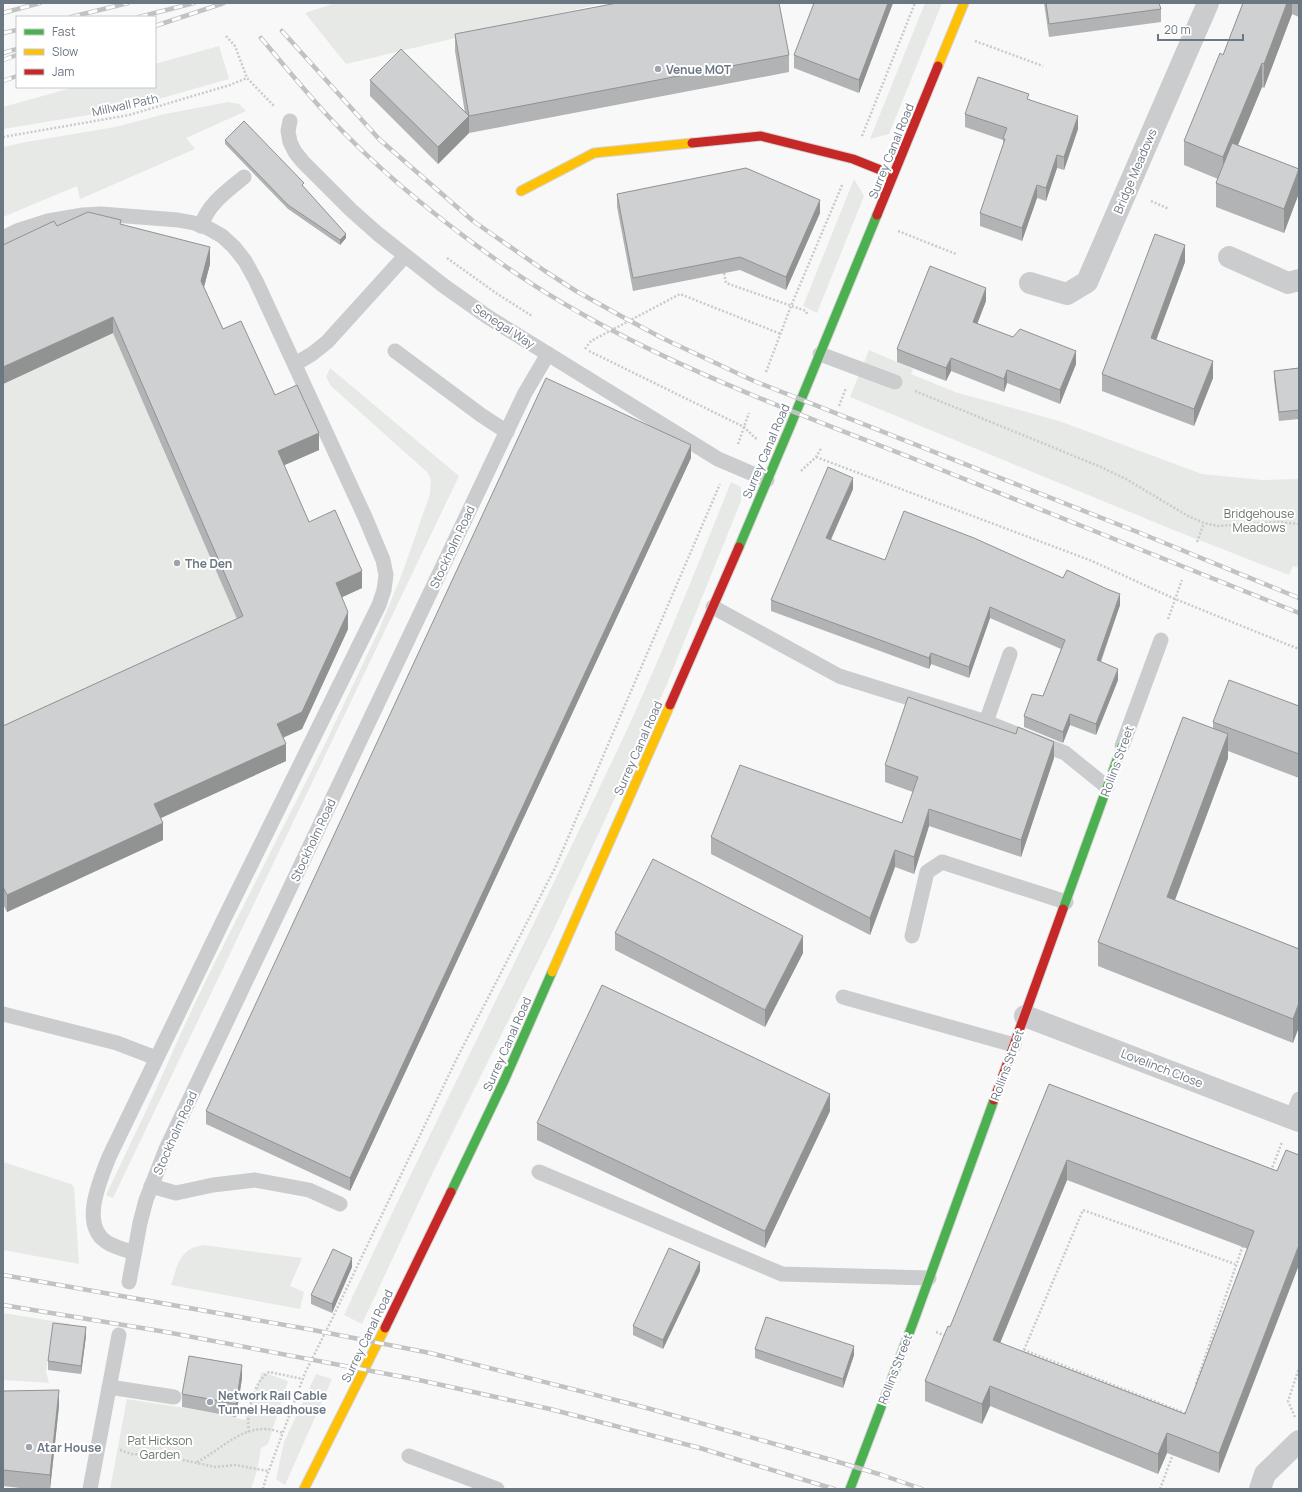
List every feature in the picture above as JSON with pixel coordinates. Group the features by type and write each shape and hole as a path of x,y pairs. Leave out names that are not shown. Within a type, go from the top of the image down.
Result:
{"street":[{"name":"Surrey Canal Road","path":"304,1489 381,1336 504,1081 713,607 875,222 964,3"},
{"name":"Bridge Meadows","path":"1030,283 1067,294 1086,282 1208,3"},
{"path":"521,191 594,153 761,136 853,159 893,175"},
{"path":"1229,257 1288,283 1299,280"},
{"name":"Rollins Street","path":"850,1489 913,1322 1122,746"},
{"name":"Lovelinch Close","path":"1025,1016 1297,1112"},
{"path":"1260,1489 1265,1474 1299,1441"}],"lane":[{"name":"Senegal Way","path":"290,121 288,131 290,142 295,152 303,162 350,210 405,256 488,317 718,459 766,480"},
{"path":"201,226 204,216 212,205 244,177"},
{"path":"3,238 17,231 48,221 83,215 101,214 178,220 201,226 222,236 245,260 256,281 365,517 383,560 386,575 384,590 379,605 156,1058 109,1157 96,1191 93,1219 97,1230 102,1238 110,1244 134,1253"},
{"path":"295,364 312,354 327,342 405,256"},
{"path":"395,351 481,415 507,432"},
{"name":"Stockholm Road","path":"129,1282 140,1223 151,1186 166,1149 525,393 548,354"},
{"path":"820,354 895,382"},
{"path":"713,607 839,676 986,722 1065,752 1107,786"},
{"name":"Rollins Street","path":"1122,746 1160,640"},
{"path":"986,722 1010,654"},
{"path":"912,936 927,872 942,862 1066,902"},
{"path":"843,997 1014,1045"},
{"path":"3,1014 117,1043 156,1058"},
{"path":"539,1172 782,1274 929,1278"},
{"path":"151,1186 176,1193 213,1185 255,1180 309,1190 340,1204"},
{"path":"90,1489 119,1335"},
{"path":"109,1387 174,1397"},
{"path":"409,1456 498,1489"}],"path":[{"path":"766,372 791,306 853,159 915,3"},
{"path":"953,33 1043,66"},
{"path":"226,36 235,46 247,78 290,121"},
{"name":"Millwall Path","path":"3,138 129,115 230,85 247,78"},
{"path":"875,222 956,254"},
{"name":"Senegal Way","path":"445,256 496,293 534,317"},
{"path":"724,273 726,282 791,306"},
{"path":"585,349 591,341 680,294 781,334"},
{"path":"579,345 744,427"},
{"path":"895,382 1107,470 1143,488 1188,516 1204,523 1218,526 1279,522 1299,524"},
{"path":"839,406 847,383"},
{"path":"737,445 748,413"},
{"path":"816,457 1092,561 1175,599 1299,649"},
{"path":"264,1489 268,1472 303,1379 456,1060 555,868 723,477"},
{"path":"1197,542 1204,523"},
{"path":"1160,640 1182,580"},
{"path":"1269,1176 1297,1112"},
{"path":"1017,1353 1024,1350 1083,1210 1235,1264"},
{"path":"1194,1391 1235,1264 1244,1242"},
{"path":"913,1322 948,1336"},
{"path":"1024,1350 1187,1414 1184,1421"},
{"path":"1296,1419 1288,1401 1299,1368"},
{"path":"249,1432 247,1424 252,1400 258,1382 263,1376 269,1372 303,1379"},
{"path":"197,1463 235,1438 249,1432 266,1429 283,1433"},
{"path":"99,1443 131,1454 165,1456 215,1467 235,1465 268,1472"},
{"path":"1160,1489 1173,1451"}],"green space":[{"path":"335,3 603,3 346,64 305,13"},
{"path":"925,3 942,3 889,134 870,139"},
{"path":"219,46 229,79 107,112 3,129 3,107 71,88 156,88 156,64"},
{"path":"228,102 239,104 246,111 186,138 195,149 80,199 77,186 3,217 3,147 115,127 165,114"},
{"path":"854,179 864,196 817,313 803,306"},
{"name":"The Den","path":"151,248 210,264 205,284 197,287 309,538 335,527 362,588 336,600 302,729 277,741 286,761 155,821 163,840 7,912 3,904 3,262"},
{"name":"Bridgehouse Meadows","path":"869,350 913,369 911,374 955,392 1059,421 1202,474 1262,480 1299,479 1299,568 1293,566 1289,575 1176,531 850,397"},
{"path":"330,368 459,476 113,1198 106,1195 181,1033 207,978 326,742 378,632 402,574 430,494 431,480 428,473 331,386 326,377"},
{"path":"731,482 741,487 741,501 667,684 552,933 434,1170 362,1324 344,1315 631,721 670,632"},
{"path":"3,1162 71,1184 74,1187 79,1264 3,1250"},
{"path":"203,1245 302,1258 290,1286 304,1292 300,1309 171,1285 178,1265 184,1254 195,1247"},
{"path":"3,1313 71,1324 67,1332 52,1330 46,1372 49,1383 3,1380"},
{"name":"Pat Hickson Garden","path":"262,1372 288,1381 268,1444 261,1448 257,1471 251,1489 110,1489 127,1399 236,1416 236,1418 245,1420"},
{"path":"316,1374 332,1379 285,1485 276,1479 284,1442"}],"building":[{"path":"617,3 779,3 789,55 469,116 455,34"},
{"path":"814,3 888,3 859,80 794,55"},
{"path":"1046,3 1159,3 1161,9 1049,24"},
{"path":"1243,3 1287,3 1264,64 1262,63 1223,157 1184,141 1220,53 1223,55"},
{"path":"401,49 469,116 438,147 370,80"},
{"path":"978,77 1029,94 1027,99 1078,116 1064,157 1057,155 1046,188 1037,185 1022,228 980,213 1005,139 1003,138 1007,128 965,114"},
{"path":"244,121 304,183 302,185 346,234 340,240 288,205 225,140"},
{"path":"1232,143 1299,169 1284,209 1216,183"},
{"path":"746,168 820,200 786,277 740,257 633,278 617,194"},
{"path":"88,212 121,220 120,224 210,247 201,281 223,329 241,321 275,395 297,385 319,433 278,451 309,522 335,510 362,571 336,583 348,612 302,712 277,724 286,744 154,804 163,823 7,895 3,887 3,726 243,616 113,317 3,367 3,245 54,221 57,226"},
{"path":"1155,234 1185,245 1151,338 1213,361 1194,409 1102,374"},
{"path":"930,266 986,288 973,322 1013,337 1020,329 1076,351 1060,390 1007,370 1004,379 951,358 946,368 897,349"},
{"path":"1299,368 1299,410 1279,412 1274,371"},
{"path":"546,378 691,445 350,1178 206,1111"},
{"path":"828,467 853,478 826,538 885,560 904,511 974,538 1063,578 1067,570 1120,594 1097,660 1118,669 1096,724 1070,714 1063,732 1024,716 1032,694 1043,696 1065,640 990,607 969,667 931,653 929,658 771,600"},
{"path":"1229,680 1299,706 1299,754 1213,722"},
{"path":"908,697 1016,734 1018,727 1054,742 1021,840 929,809 914,857 895,850 870,918 711,837 740,765 902,823 918,777 885,765"},
{"path":"1183,717 1228,734 1167,897 1299,949 1299,1003 1293,1019 1098,942"},
{"path":"653,859 803,936 765,1010 615,933"},
{"path":"602,985 830,1094 765,1231 537,1123"},
{"path":"1049,1084 1277,1171 1286,1150 1299,1155 1299,1245 1219,1453 1167,1433 1158,1454 990,1386 982,1404 925,1381 948,1326 950,1327","holes":["1067,1160 1254,1231 1185,1414 993,1340"]},
{"path":"669,1248 700,1262 663,1340 633,1326"},
{"path":"333,1249 352,1258 332,1304 311,1295"},
{"path":"766,1317 854,1346 843,1379 755,1349"},
{"path":"53,1323 86,1327 81,1366 48,1361"},
{"path":"189,1356 242,1365 236,1404 182,1394"},
{"name":"Atar House","path":"59,1390 50,1475 3,1470 3,1391"}],"railway":[{"path":"3,13 40,3"},
{"path":"75,16 128,3"},
{"path":"143,16 194,3"},
{"path":"156,26 224,3"},
{"path":"3,33 16,30"},
{"path":"282,31 379,139 473,221 576,291 662,338 754,381 1145,535 1299,598"},
{"path":"261,38 302,87 347,136 409,193 498,261 545,292 595,321 646,348 751,395 1299,613"},
{"path":"3,53 16,49"},
{"path":"3,60 16,55"},
{"path":"3,81 16,76"},
{"path":"3,1275 313,1330 430,1353 647,1408 835,1461 922,1489"},
{"path":"3,1305 166,1332 419,1380 550,1409 700,1448 834,1489"}],"traffic: fast":[{"path":"739,547 877,215"},
{"path":"1063,909 1122,746"},
{"path":"451,1192 504,1081 552,972"},
{"path":"850,1489 913,1323 994,1100"}],"traffic: slow":[{"path":"938,66 964,3"},
{"path":"521,191 594,153 692,143"},
{"path":"552,972 670,705"},
{"path":"304,1489 385,1328"}],"traffic: jam":[{"path":"877,215 938,66"},
{"path":"692,143 761,136 853,159 893,175"},
{"path":"670,705 739,547"},
{"path":"994,1100 1063,909"},
{"path":"385,1328 451,1192"}],"place":[{"name":"Venue MOT","path":"658,69"},
{"name":"The Den","path":"177,563"},
{"name":"Network Rail Cable Tunnel Headhouse","path":"210,1402"},
{"name":"Atar House","path":"29,1447"}]}
